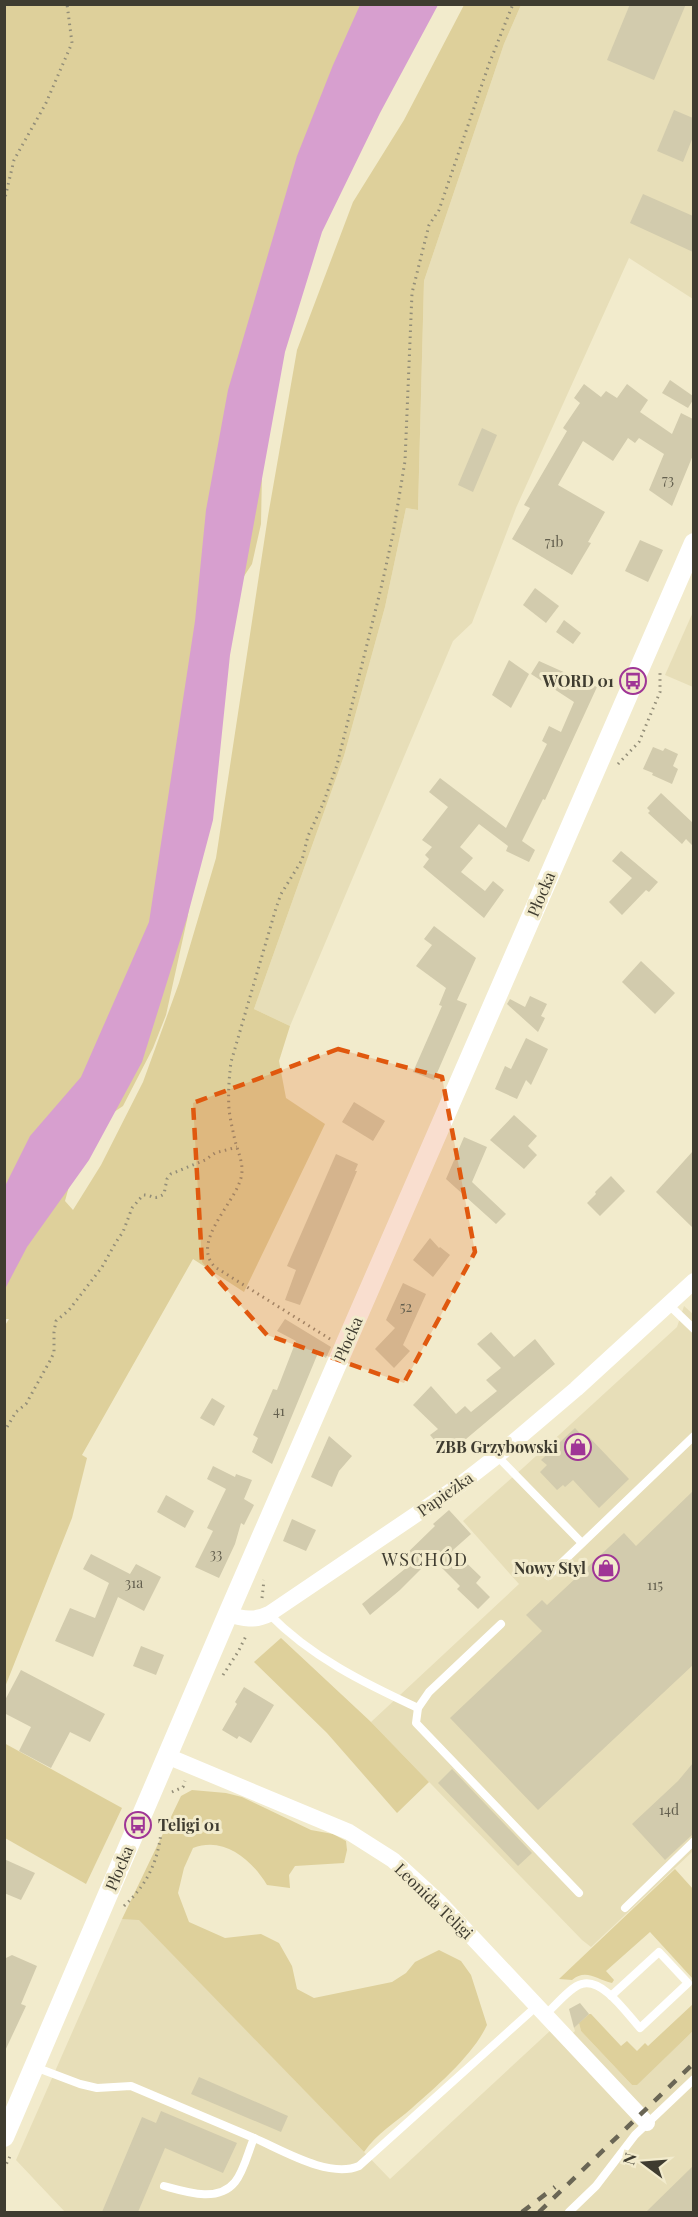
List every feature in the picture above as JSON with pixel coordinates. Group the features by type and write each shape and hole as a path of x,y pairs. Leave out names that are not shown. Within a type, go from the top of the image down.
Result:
{"street":[{"name":"Płocka","path":"4,2137 228,1614 692,550"},
{"name":"Papieżka","path":"228,1614 246,1619 269,1614 461,1484 576,1389 693,1281"},
{"name":"Leonida Teligi","path":"167,1756 349,1832 400,1866 440,1903 647,2122"}],"lane":[{"path":"668,1304 693,1329"},
{"path":"548,1576 693,1436"},
{"path":"497,1456 582,1544"},
{"path":"269,1614 319,1657 372,1687 418,1708"},
{"path":"501,1624 429,1692 418,1708 416,1723 579,1893"},
{"path":"625,1908 693,1841"},
{"path":"34,2067 97,2088 131,2086 326,2168 350,2170 366,2161 542,2010 581,1984 598,1985 640,2028 688,1983 658,1952 611,1996"},
{"path":"568,2212 596,2186 647,2122 693,2079"},
{"path":"164,2186 199,2194 222,2192 237,2180 254,2138"}],"path":[{"path":"4,202 14,160 46,103 72,43 66,4"},
{"path":"346,1345 329,1339 210,1263 206,1251 210,1236 241,1179 242,1164 229,1107 228,1086 235,1047 278,901 302,860 308,836 337,765 393,534 405,461 412,293 429,225 439,210 489,64 513,4"},
{"path":"4,1432 16,1412 26,1404 51,1359 54,1352 56,1321 69,1310 102,1268 123,1232 129,1213 137,1199 143,1195 153,1198 161,1196 164,1194 167,1179 171,1174 205,1160 215,1153 237,1147"}],"highlighted area":[{"path":"338,1049 442,1077 475,1252 404,1383 267,1335 202,1262 193,1103"}],"shaded area":[{"path":"4,5 427,5 337,170 292,306 262,472 261,524 252,564 235,590 195,875 166,1015 153,1048 123,1106 96,1124 71,1179 65,1201 73,1210 101,1165 143,1082 179,983 216,858 268,516 297,350 353,202 404,120 464,5 521,5 504,44 424,281 418,510 406,508 385,607 344,756 254,1009 290,1026 279,1061 286,1098 325,1124 244,1292 193,1259 82,1455 87,1458 72,1518 5,1687 4,1327 9,1319 5,1319"},
{"path":"360,5 438,5 380,113 322,232 285,352 230,655 213,820 187,918 142,1062 89,1160 27,1247 5,1289 5,1186 30,1136 81,1077 149,922 195,621 206,510 228,390 297,156 333,65"},
{"path":"521,5 693,5 693,299 629,258 516,508 472,623 453,641 290,1026 254,1009 344,756 385,607 406,508 418,510 424,281 504,44"},
{"path":"693,612 694,687 665,675"},
{"path":"684,1306 694,1315 693,1851 591,1947 371,1722 519,1584 463,1521 677,1327"},
{"path":"281,1638 371,1722 429,1782 397,1813 327,1733 254,1662"},
{"path":"4,1743 122,1808 86,1884 5,1838"},
{"path":"192,1790 242,1797 311,1830 333,1834 346,1841 347,1850 344,1863 295,1866 289,1875 290,1888 267,1885 253,1867 236,1852 215,1845 193,1848 184,1868 178,1893 189,1922 225,1938 261,1934 279,1943 292,1966 297,1989 314,1998 392,1982 406,1973 415,1962 439,1950 461,1961 471,1975 487,2025 481,2036 454,2070 380,2134 364,2152 139,1920 122,1919 181,1796"},
{"path":"675,1869 693,1889 693,1979 650,1932 606,1971 614,1980 612,1983 587,1975 572,1980 559,1979"},
{"path":"122,1919 139,1919 390,2179 551,2030 563,2042 575,2031 574,2028 579,2023 581,2031 632,2085 636,2085 693,2031 693,2212 65,2212 16,2160"},
{"path":"693,2004 693,2031 637,2085 632,2085 581,2031 579,2023 591,2014 621,2046 627,2041 637,2051 645,2043 648,2046"}],"building":[{"path":"630,4 686,4 654,80 607,60"},
{"path":"674,110 693,118 693,137 683,162 657,151"},
{"path":"643,194 693,216 693,252 630,223"},
{"path":"670,380 693,396 688,408 662,393"},
{"path":"584,384 601,397 606,391 617,398 627,384 648,400 640,412 672,434 681,413 693,419 693,455 672,506 649,490 664,454 639,438 635,443 628,438 613,461 583,441 558,485 605,512 588,542 591,543 572,575 512,539 530,508 524,505 567,431 563,428 580,403 574,398"},
{"path":"482,428 497,435 473,492 458,485"},
{"path":"640,540 663,550 648,582 625,571"},
{"path":"535,588 559,606 546,623 523,605"},
{"path":"564,620 581,633 573,644 556,632"},
{"path":"509,660 529,674 511,708 492,695"},
{"path":"539,661 597,687 545,800 543,799 522,841 535,850 529,862 506,851 508,846 479,824 460,847 473,858 461,872 485,891 493,881 504,890 484,918 423,867 429,859 425,855 432,847 422,840 448,807 429,792 440,778 506,828 547,744 542,741 549,726 561,732 574,702 531,674"},
{"path":"653,747 663,751 665,748 678,754 673,766 678,769 672,784 643,769"},
{"path":"661,793 693,823 693,846 686,839 682,844 648,813 650,811 647,808"},
{"path":"621,851 658,882 649,892 646,890 622,915 609,902 632,878 612,861"},
{"path":"434,926 476,958 457,1000 467,1004 434,1080 413,1072 442,1006 439,1005 446,988 416,966 432,945 424,939"},
{"path":"641,961 675,993 655,1014 622,982"},
{"path":"530,996 547,1004 541,1016 545,1018 538,1032 507,1004 510,999 525,1007"},
{"path":"526,1038 548,1049 531,1085 526,1080 517,1099 495,1089 505,1066 511,1069"},
{"path":"354,1102 385,1121 373,1141 342,1122"},
{"path":"514,1115 537,1136 528,1146 537,1155 524,1169 490,1140"},
{"path":"464,1137 487,1147 472,1182 506,1214 496,1224 446,1179"},
{"path":"693,1151 693,1228 656,1192"},
{"path":"336,1154 358,1164 355,1171 357,1171 300,1305 285,1300 296,1270 287,1266"},
{"path":"611,1176 625,1191 600,1216 587,1203"},
{"path":"430,1238 450,1255 433,1277 413,1260"},
{"path":"403,1283 426,1294 403,1345 410,1351 394,1368 375,1349 395,1328 386,1320"},
{"path":"285,1319 331,1347 326,1358 318,1353 272,1464 252,1452 258,1438 253,1435 273,1389 277,1390 296,1341 277,1331"},
{"path":"491,1332 514,1357 535,1339 555,1364 447,1455 430,1435 438,1429 413,1405 431,1386 456,1414 465,1406 471,1412 497,1391 486,1380 501,1368 477,1344"},
{"path":"212,1398 225,1406 214,1426 200,1418"},
{"path":"575,1428 586,1440 589,1437 629,1479 599,1508 573,1480 557,1490 540,1472 547,1465 541,1460"},
{"path":"329,1436 352,1456 339,1471 332,1487 311,1477"},
{"path":"213,1466 235,1477 236,1474 252,1480 244,1499 254,1505 244,1525 241,1523 235,1544 219,1578 195,1567 213,1531 207,1528 226,1489 207,1479"},
{"path":"693,1491 693,1665 538,1810 450,1718 542,1631 526,1615 542,1600 547,1605 624,1533 636,1546"},
{"path":"166,1495 194,1511 185,1528 157,1512"},
{"path":"449,1510 471,1534 453,1550 481,1577 476,1583 490,1597 478,1609 457,1589 460,1586 432,1558 400,1590 370,1615 362,1604 406,1568 399,1561"},
{"path":"292,1519 316,1530 306,1551 283,1541"},
{"path":"91,1554 130,1574 136,1564 161,1577 144,1611 118,1597 93,1657 55,1641 70,1608 95,1618 109,1583 83,1569"},
{"path":"141,1646 164,1655 156,1675 133,1666"},
{"path":"21,1670 105,1714 90,1742 70,1732 51,1768 19,1751 31,1727 4,1713 4,1702"},
{"path":"244,1687 274,1705 251,1743 239,1736 237,1739 222,1730"},
{"path":"693,1763 693,1834 665,1860 632,1824 678,1781"},
{"path":"452,1769 532,1853 518,1866 438,1783"},
{"path":"4,1859 35,1873 21,1900 4,1893"},
{"path":"12,1955 37,1966 21,2004 26,2006 4,2053 4,1959"},
{"path":"580,2003 589,2014 574,2028 569,2009"},
{"path":"199,2077 288,2116 281,2132 191,2094"},
{"path":"161,2111 237,2143 223,2173 165,2148 138,2212 102,2212 142,2117 156,2123"},
{"path":"693,2166 693,2212 646,2212"}],"railway":[{"path":"539,2212 694,2063"},
{"path":"522,2212 555,2187"}],"place":[{"name":"WORD 01","path":"633,681"},
{"name":"ZBB Grzybowski","path":"578,1447"},
{"name":"Nowy Styl","path":"606,1568"},
{"name":"Teligi 01","path":"138,1825"}],"district":[{"name":"WSCHÓD","path":"425,1560"}]}
